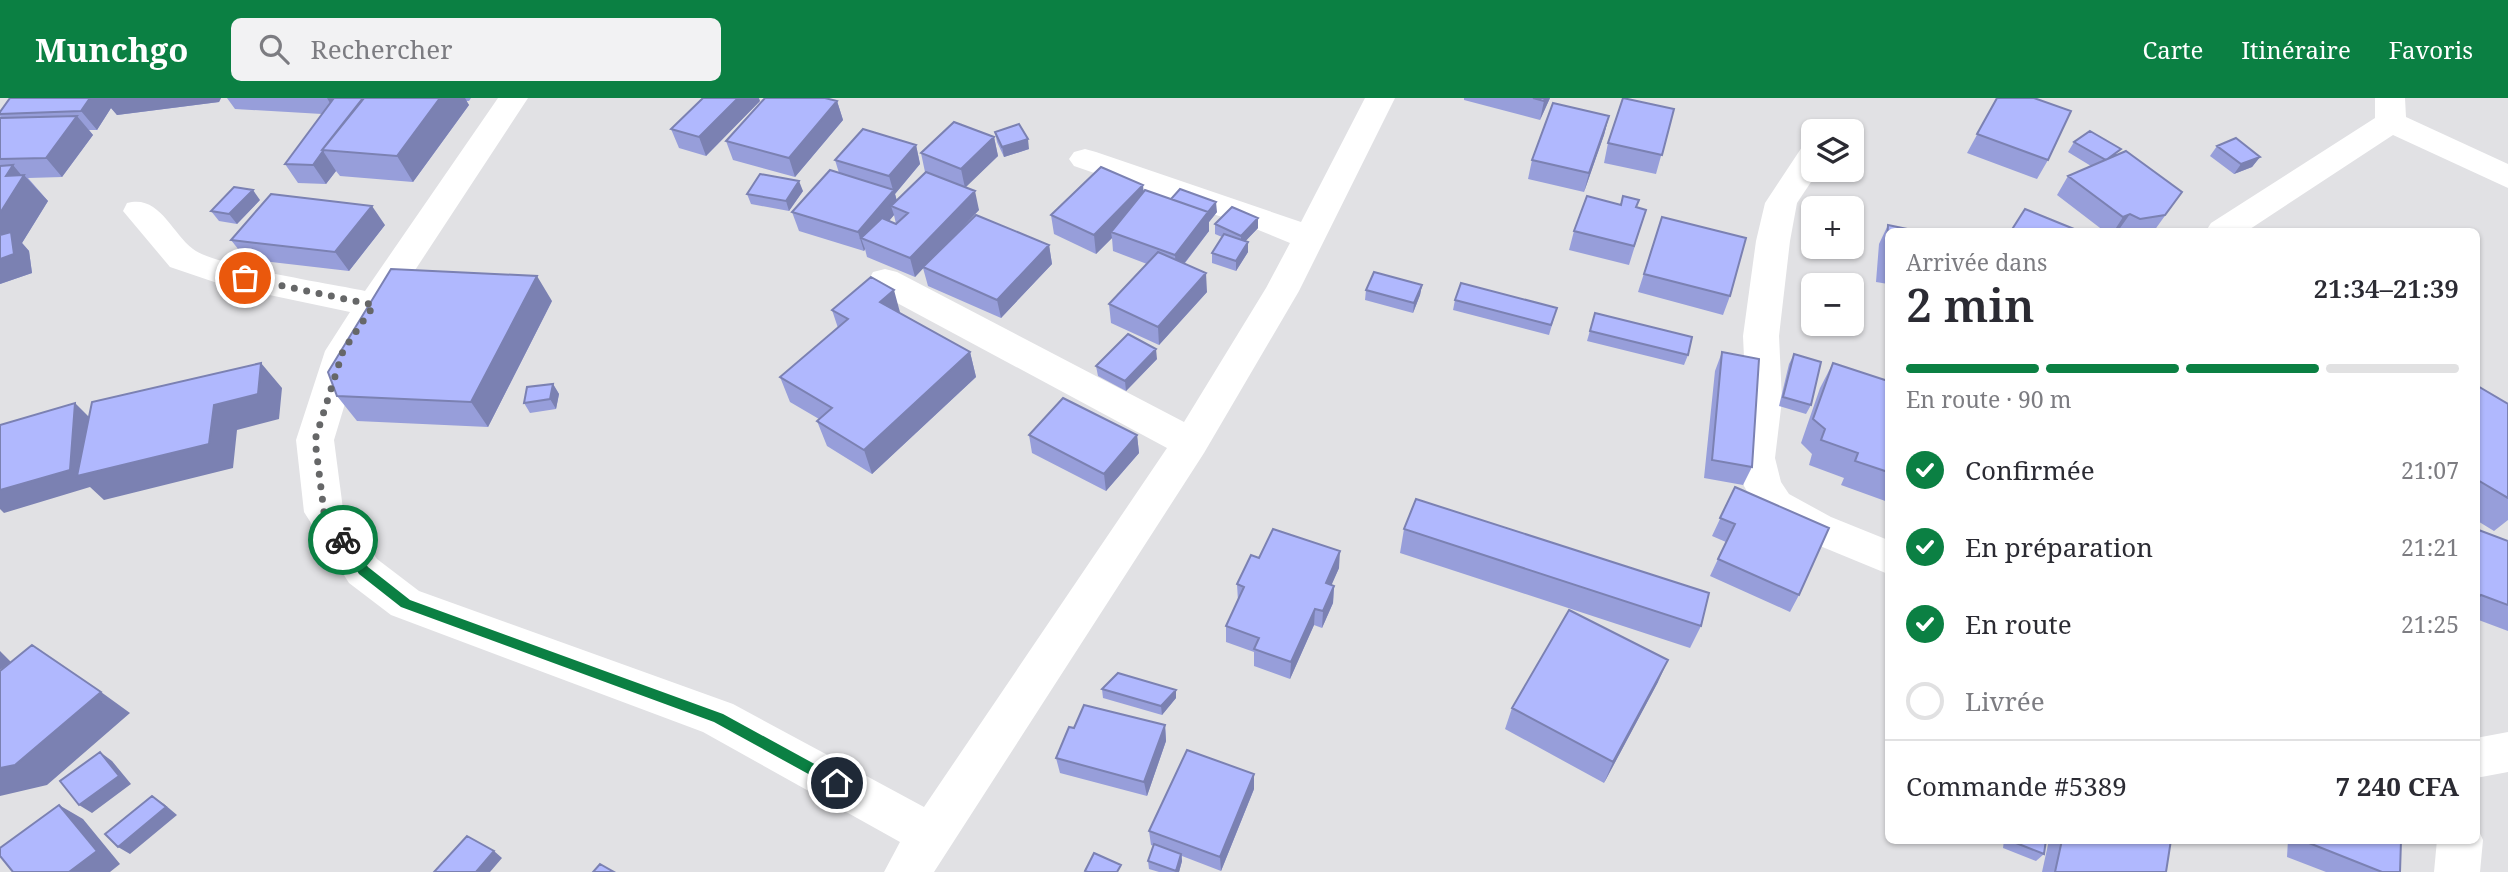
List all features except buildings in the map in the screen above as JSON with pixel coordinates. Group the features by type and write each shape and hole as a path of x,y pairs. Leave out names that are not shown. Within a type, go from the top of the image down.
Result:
{"street":[{"path":"513,98 343,351 315,440 324,512 363,571 405,603 718,718 932,835"},
{"path":"907,872 1191,443 1282,290 1380,98"},
{"path":"2227,228 2391,110 2508,177"},
{"path":"1085,159 1309,237"},
{"path":"1801,174 1782,203 1773,241 1760,336 1764,400 1756,458 1763,486 1775,505 1817,528 1885,556"},
{"path":"139,211 182,259 226,274 374,305"},
{"path":"885,281 1191,443"},
{"path":"2480,757 2508,752"},
{"path":"2457,872 2460,844"}],"way so far":[{"path":"245,278 374,305 343,351 315,440 324,512 343,540"}],"route":[{"path":"343,540 363,571 405,603 718,718 837,783"}]}
